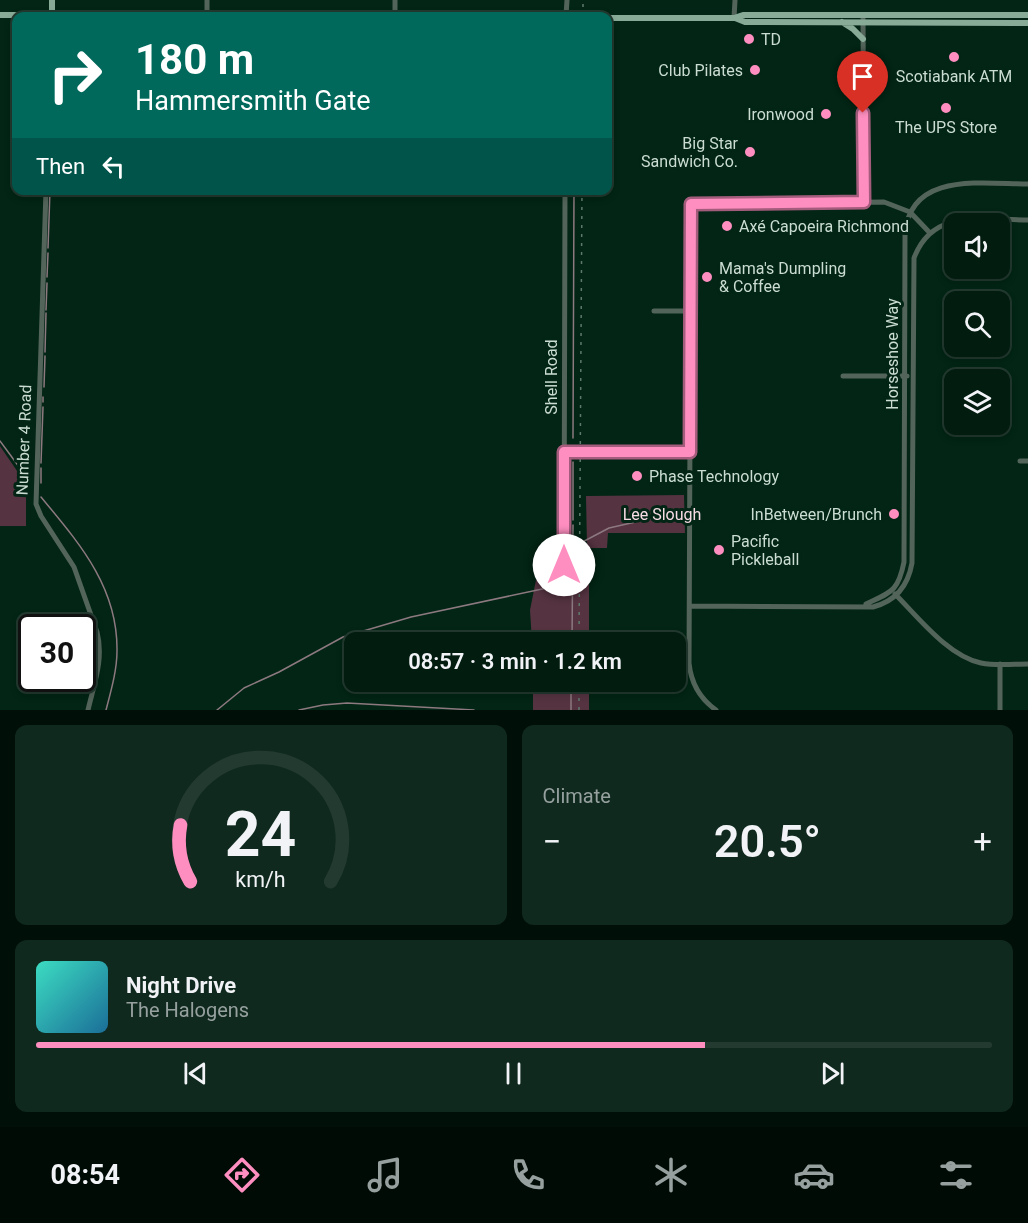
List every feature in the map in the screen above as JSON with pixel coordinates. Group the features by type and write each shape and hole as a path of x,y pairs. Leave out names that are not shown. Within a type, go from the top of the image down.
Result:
{"main road":[{"path":"612,18 734,18 743,15 1028,22"},
{"path":"734,18 745,22 842,22 863,19 1028,15"},
{"path":"842,22 863,39"}],"street":[{"path":"734,18 735,0"},
{"path":"863,19 864,202"},
{"path":"910,212 927,195 946,185 1028,184"},
{"name":"Number 4 Road","path":"46,195 36,504 41,516 74,567 97,632 99,662 88,710"},
{"name":"Shell Road","path":"564,565 565,195"},
{"path":"716,710 704,702 690,674 691,204 888,202 910,212 930,233 945,224 958,220 1028,220"},
{"name":"Horseshoe Way","path":"897,595 908,578 912,563 905,281 905,229 910,212"},
{"name":"Horseshoe Way","path":"892,590 900,578 904,562 908,376 914,258 921,242 930,233"},
{"path":"905,281 912,281"},
{"path":"654,311 690,311"},
{"path":"843,376 908,376"},
{"path":"564,452 690,452"},
{"path":"1020,461 1028,461"},
{"path":"864,605 884,597 892,590 958,654 982,663 1028,664"},
{"path":"690,606 878,606 897,595"},
{"path":"1000,664 1000,710"}],"green space":[{"path":"0,446 26,484 26,526 0,526"},
{"name":"Lee Slough","path":"684,495 685,533 608,533 607,548 587,548 586,496"},
{"path":"589,568 589,632 531,632 530,610 536,580"},
{"path":"533,692 589,692 589,710 533,710"}],"waterway":[{"path":"48,248 50,195"},
{"path":"573,438 574,195"},
{"path":"47,277 48,253"},
{"path":"46,310 47,283"},
{"path":"45,352 46,313"},
{"path":"44,387 45,356"},
{"path":"43,397 43,402"},
{"path":"41,463 43,407"},
{"path":"0,441 28,479"},
{"path":"573,462 573,520"},
{"path":"41,468 41,483"},
{"path":"41,497 94,567 111,606 116,628 117,658 106,710"},
{"path":"573,547 609,528 662,516 680,516"},
{"path":"572,632 573,525"},
{"path":"217,710 244,688 279,672 343,637 411,617 561,585"},
{"path":"571,692 571,710"},
{"path":"299,710 347,703 474,710"}],"railway":[{"path":"583,0 583,12"},
{"path":"579,632 582,195"},
{"path":"579,692 579,710"}],"place":[{"name":"TD","path":"749,39"},
{"name":"Scotiabank ATM","path":"954,57"},
{"name":"Club Pilates","path":"755,70"},
{"name":"The UPS Store","path":"946,108"},
{"name":"Ironwood","path":"826,114"},
{"name":"Big Star Sandwich Co.","path":"750,152"},
{"name":"Axé Capoeira Richmond","path":"727,226"},
{"name":"Mama's Dumpling & Coffee","path":"707,277"},
{"name":"Phase Technology","path":"637,476"},
{"name":"InBetween/Brunch","path":"894,514"},
{"name":"Pacific Pickleball","path":"719,550"}],"route":[{"path":"564,565 564,452 690,452 691,204 864,202 863,113"}]}
